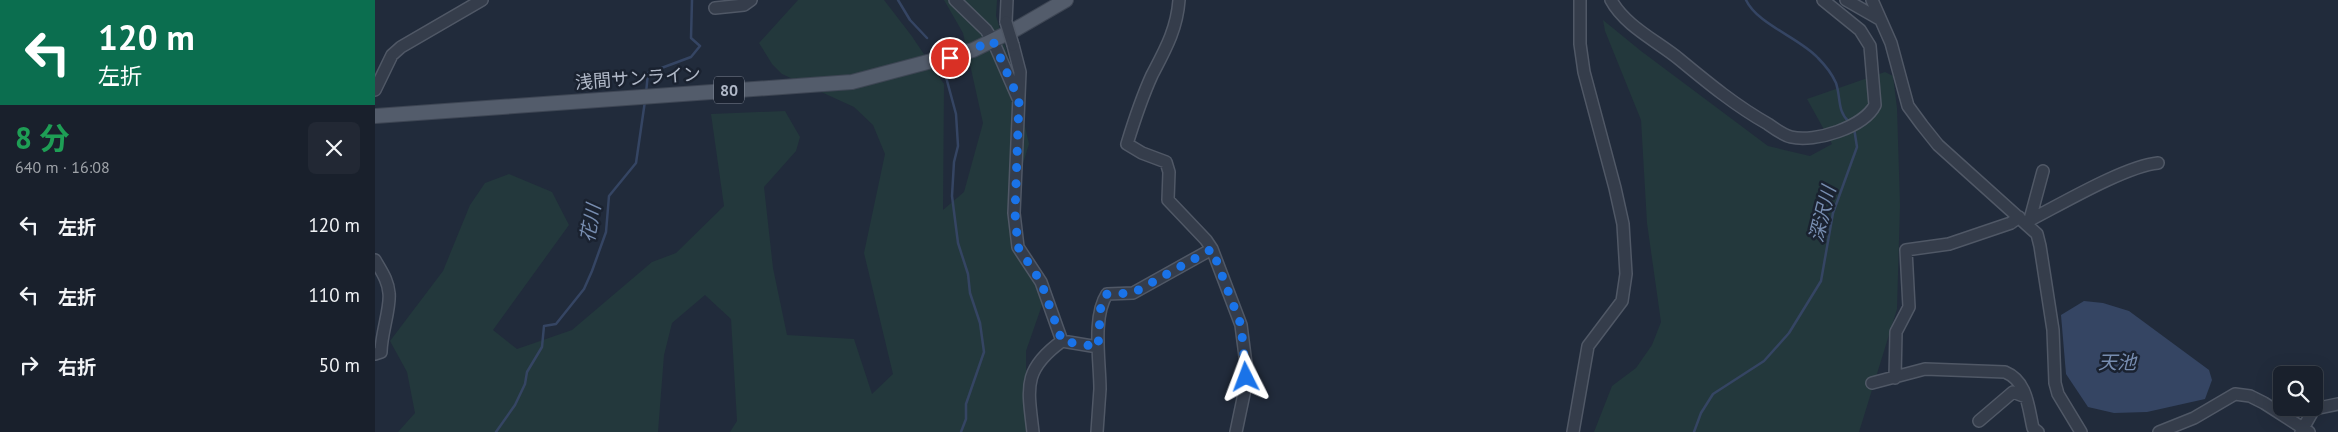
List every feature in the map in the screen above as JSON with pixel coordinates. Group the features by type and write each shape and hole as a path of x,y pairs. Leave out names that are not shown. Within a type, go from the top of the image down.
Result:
{"main road":[{"name":"浅間サンライン","path":"375,116 851,82 950,58 993,41 1066,0"}],"street":[{"path":"375,90 392,55 401,47 482,0"},
{"path":"715,8 744,5 751,0"},
{"path":"955,0 986,30 993,41 1019,100"},
{"path":"1007,0 1007,22 1020,72 1015,213 1018,247 1041,282 1062,341"},
{"path":"1179,0 1178,16 1167,50 1152,76 1127,144 1142,153 1166,162 1169,172 1168,200 1207,240 1241,325 1246,364 1245,389 1235,432"},
{"path":"1573,432 1588,346 1622,300 1626,274 1623,224 1583,72 1580,44 1580,0"},
{"path":"1611,0 1629,22 1679,59 1720,94 1789,137 1811,139 1860,123 1871,113 1875,105 1870,46 1860,30 1823,0"},
{"path":"1846,0 1881,20"},
{"path":"1872,0 1891,43 1908,106 1937,145 2027,220 2037,234 2041,246 2053,330 2055,383 2058,394 2081,432"},
{"path":"1895,378 1896,332 1909,307 1906,250 1949,244 2011,223 2027,220 2113,179 2149,164 2158,164"},
{"path":"2027,220 2043,171"},
{"path":"1097,432 1099,392 1098,347 1101,303 1107,294 1133,293 1212,249"},
{"path":"375,260 386,280 390,294 381,335 381,352 375,354"},
{"path":"1033,432 1028,387 1038,364 1048,351 1062,341 1098,347"},
{"path":"1872,383 1912,372 1939,368 2005,372 2015,376 2023,386 2033,428 2038,432"},
{"path":"1979,422 2013,392 2025,397"},
{"path":"2159,432 2194,418 2235,394 2250,396 2264,403 2305,431 2313,409 2338,404"}],"green space":[{"path":"798,0 884,0 911,35 944,84 943,210 964,192 983,123 963,33 944,0 997,0 996,16 1012,69 1029,144 1009,209 1042,305 1026,351 1026,432 730,432 737,421 731,319 705,295 672,323 664,355 658,432 398,432 415,413 407,372 390,341 443,271 470,205 485,183 509,174 552,192 569,225 493,330 517,349 572,330 652,262 676,253 724,206 711,114 785,111 800,137 796,151 764,187 773,268 787,335 854,339 872,394 893,374 864,253 885,154 873,125 854,107 782,74 772,64 759,43"},
{"path":"1603,20 1641,51 1768,146 1810,156 1832,144 1807,99 1885,72 1893,76 1897,108 1900,205 1897,309 1859,432 1594,432 1612,386 1636,368 1652,345 1661,322 1647,223 1641,120 1605,31"}],"water":[{"name":"天池","path":"2084,301 2103,303 2129,311 2209,370 2212,380 2205,399 2147,412 2114,413 2088,407 2066,374 2061,315"}],"waterway":[{"name":"花川","path":"646,93 648,73 691,57 700,46 691,38 692,0"},
{"path":"898,0 910,20 927,38"},
{"name":"深沢川","path":"1746,0 1759,16 1801,44 1823,64 1836,83 1841,109 1849,122"},
{"path":"946,77 956,114 958,146 954,162 952,196 958,243 968,274 970,293 980,323 984,352 966,404 966,419 961,432"},
{"name":"花川","path":"496,432 515,405 525,384 527,372 542,347 544,326 556,324 584,289 606,232 609,196 636,163 645,101"},
{"name":"深沢川","path":"1694,432 1701,413 1713,394 1764,361 1789,333 1821,281 1833,213 1857,147 1854,128"}],"route":[{"path":"950,58 993,41 1019,100 1015,213 1018,247 1041,282 1059,338 1062,341 1098,347 1101,303 1107,294 1133,293 1212,249 1232,306 1241,325 1246,377"}]}
